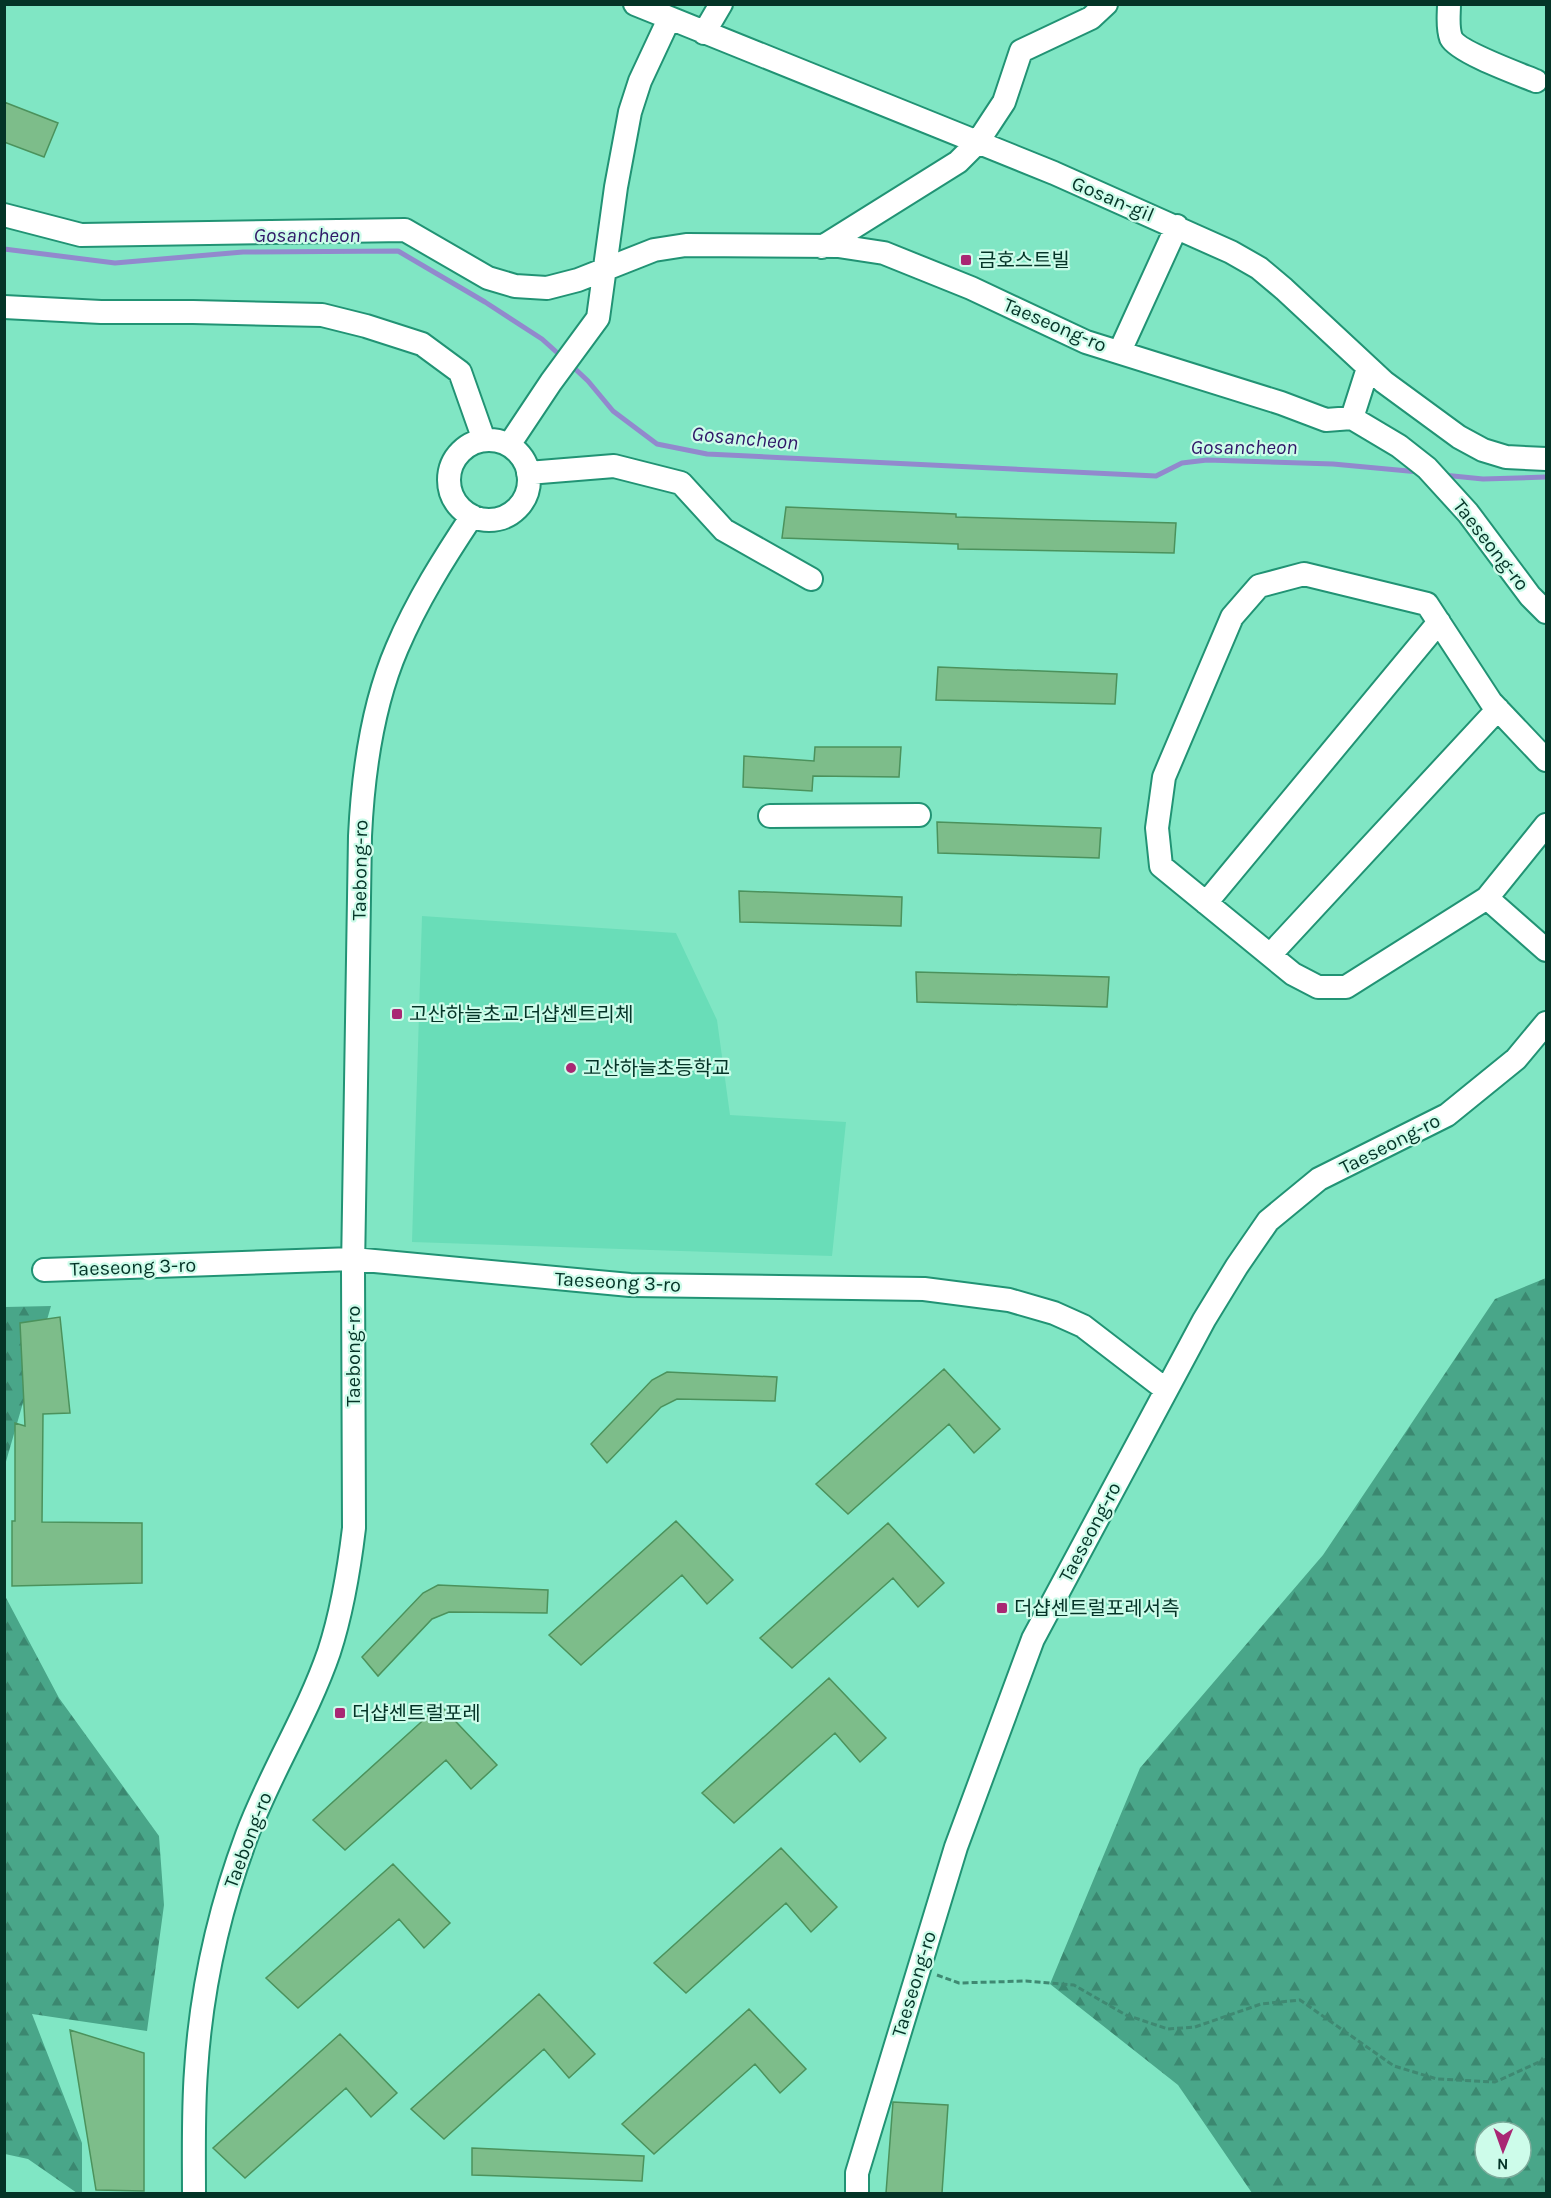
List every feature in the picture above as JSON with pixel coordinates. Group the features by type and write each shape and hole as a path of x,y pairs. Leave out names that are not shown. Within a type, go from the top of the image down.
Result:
{"street":[{"name":"Gosan-gil","path":"635,4 1054,173 1231,252 1259,268 1310,312 1384,382 1459,437 1483,450 1506,456 1546,459"},
{"path":"705,33 721,4"},
{"path":"822,246 958,162 977,143 1004,102 1021,51 1091,18 1106,4"},
{"path":"1449,4 1448,27 1452,40 1462,49 1536,81"},
{"path":"509,445 550,382 598,318 619,165 630,112 640,81 669,19"},
{"name":"Taeseong-ro","path":"4,215 81,235 405,230 488,278 515,286 547,288 578,280 654,250 686,245 838,246 884,253 971,288 1086,342 1120,351 1326,420 1352,418 1399,446 1427,468 1468,513 1530,597 1546,612"},
{"path":"1120,351 1177,226"},
{"path":"4,307 101,312 322,315 366,326 422,344 460,372 484,440"},
{"path":"1352,418 1368,368"},
{"path":"496,440 509,445 519,454 528,473 527,492 510,514 497,519 472,516 461,509 453,498 448,473 453,461 460,451 471,443 496,440"},
{"path":"528,473 614,466 681,483 724,530 811,579"},
{"name":"Taebong-ro","path":"194,2193 196,2070 207,1980 218,1930 247,1834 329,1652 351,1559 354,1528 353,1259 360,836 363,786 382,691 396,650 416,607 472,516"},
{"path":"1546,760 1491,702 1427,604 1304,574 1259,586 1232,616 1164,777 1156,828 1161,866 1293,974 1318,987 1346,987 1487,898 1546,825"},
{"path":"1206,903 1439,622"},
{"path":"1270,955 1498,709"},
{"path":"770,816 919,815"},
{"path":"1487,898 1546,950"},
{"name":"Taeseong-ro","path":"857,2193 856,2173 956,1847 1034,1639 1166,1389 1226,1284 1268,1221 1319,1179 1447,1115 1516,1059 1546,1023"},
{"name":"Taeseong 3-ro","path":"44,1270 353,1259 630,1285 924,1289 1009,1300 1054,1313 1083,1326 1166,1389"}],"path":[{"path":"918,1968 959,1983 1026,1981 1074,1985 1126,2015 1168,2029 1195,2027 1261,2004 1300,2000 1394,2066 1437,2079 1495,2082 1546,2059"}],"shaded area":[{"name":"고산하늘초등학교","path":"422,916 676,933 717,1020 730,1115 846,1122 832,1256 412,1242"}],"green space":[{"path":"1546,1278 1546,2193 1252,2193 1178,2085 1050,1984 1140,1768 1323,1555 1495,1299"},
{"path":"51,1306 5,1465 5,1307"},
{"path":"4,1594 59,1698 159,1836 164,1905 147,2031 32,2014 82,2143 82,2193 77,2193 28,2159 5,2154"}],"building":[{"path":"4,102 58,123 44,157 4,142"},
{"path":"786,507 956,514 956,517 1176,523 1174,553 958,549 958,544 782,538"},
{"path":"938,667 1117,674 1115,704 936,700"},
{"path":"815,747 901,747 899,777 813,776 812,791 743,787 744,756 814,761"},
{"path":"937,822 1101,828 1099,858 938,853"},
{"path":"739,891 902,897 901,926 740,922"},
{"path":"916,972 1109,977 1107,1007 917,1002"},
{"path":"60,1317 70,1413 43,1414 42,1522 142,1523 142,1583 12,1586 12,1521 15,1521 15,1423 25,1426 20,1323"},
{"path":"944,1369 1000,1429 974,1453 949,1424 848,1514 816,1484"},
{"path":"667,1372 777,1377 775,1401 677,1399 661,1407 607,1463 591,1444 652,1380"},
{"path":"676,1521 733,1580 707,1604 682,1575 581,1665 549,1635"},
{"path":"888,1523 944,1583 918,1607 893,1578 792,1668 760,1638"},
{"path":"438,1585 548,1590 547,1613 449,1612 432,1619 378,1676 362,1657 423,1593"},
{"path":"829,1678 886,1738 860,1762 835,1733 734,1823 702,1793"},
{"path":"440,1705 497,1765 471,1789 446,1760 345,1850 313,1820"},
{"path":"781,1848 837,1907 811,1932 786,1903 686,1993 654,1963"},
{"path":"393,1864 450,1923 424,1948 399,1919 298,2008 266,1978"},
{"path":"539,1994 595,2054 569,2078 544,2049 444,2139 411,2109"},
{"path":"749,2009 806,2069 780,2093 755,2064 654,2154 622,2124"},
{"path":"70,2030 144,2053 144,2191 96,2190"},
{"path":"340,2034 397,2093 371,2117 346,2088 245,2178 213,2148"},
{"path":"893,2102 948,2105 942,2193 886,2193"},
{"path":"472,2148 644,2156 642,2181 472,2175"}],"waterway":[{"name":"Gosancheon","path":"4,249 115,263 243,252 398,251 485,302 542,339 562,357"},
{"name":"Gosancheon","path":"571,365 613,411 657,444 707,454 1156,476 1182,463 1207,460 1333,464 1419,472"},
{"name":"Gosancheon","path":"1443,475 1483,479 1546,477"}],"place":[{"name":"금호스트빌","path":"966,260"},
{"name":"고산하늘초교.더샵센트리체","path":"397,1014"},
{"name":"고산하늘초등학교","path":"571,1068"},
{"name":"더샵센트럴포레서측","path":"1002,1608"},
{"name":"더샵센트럴포레","path":"340,1713"}]}
